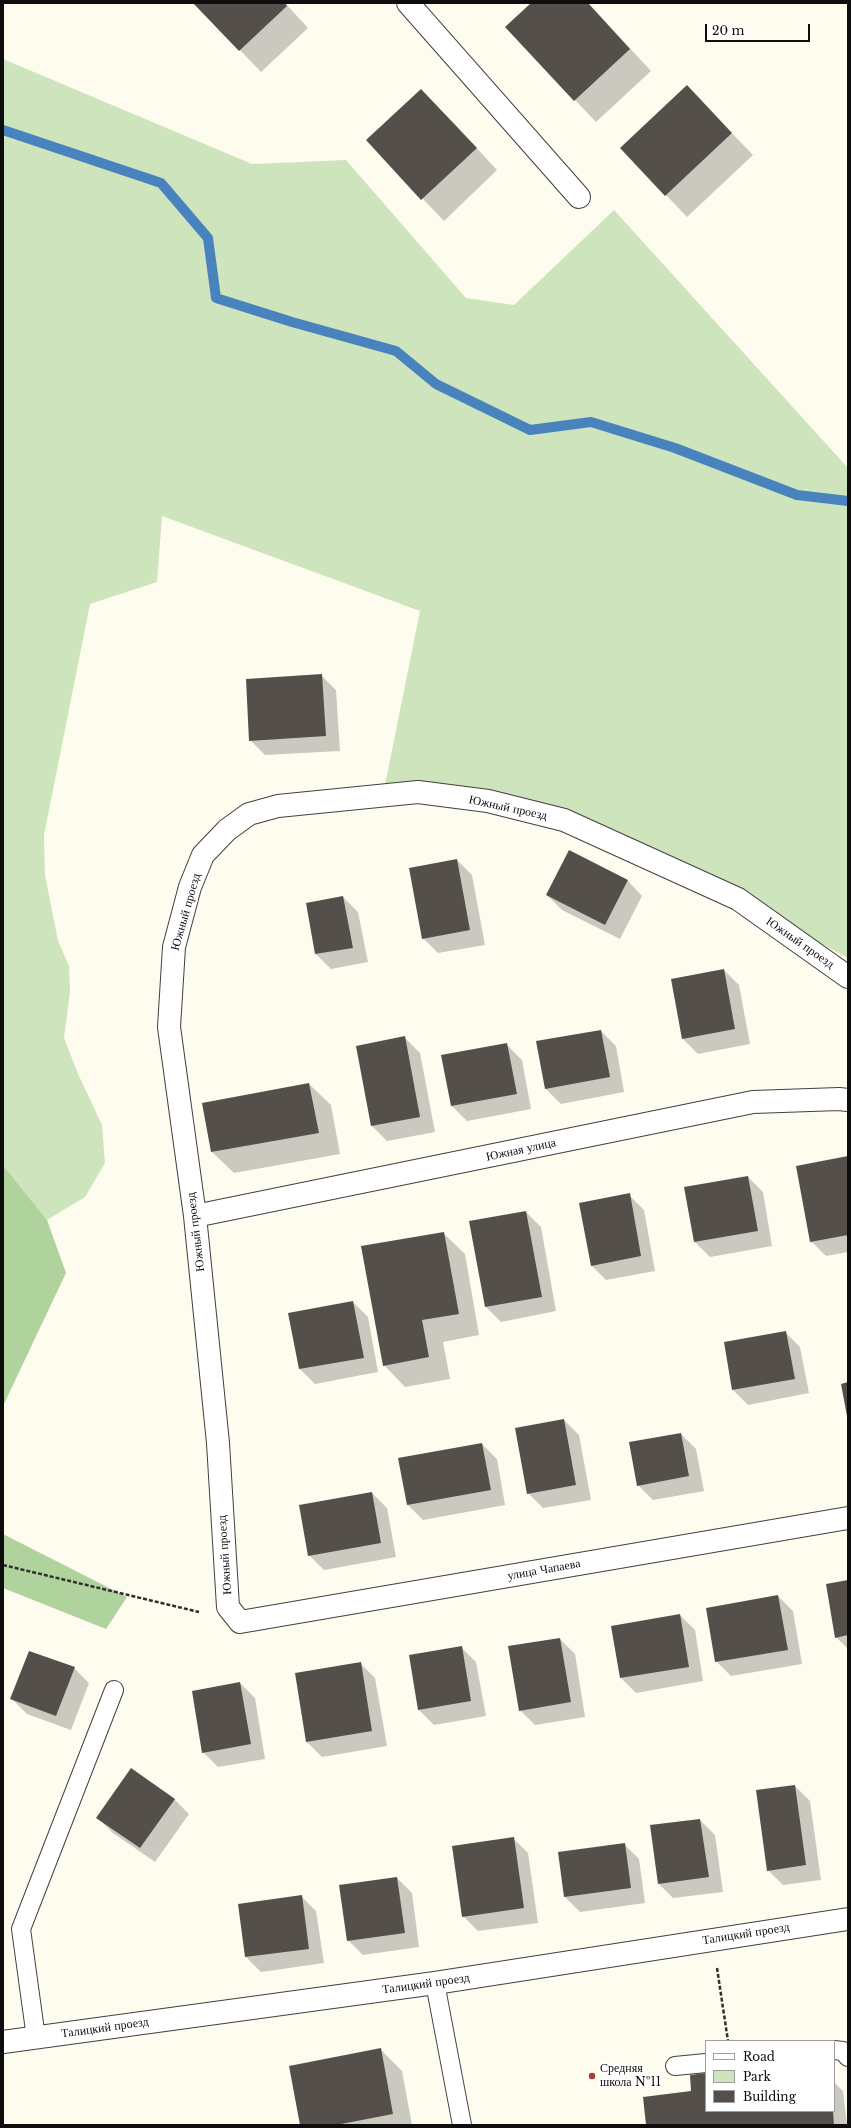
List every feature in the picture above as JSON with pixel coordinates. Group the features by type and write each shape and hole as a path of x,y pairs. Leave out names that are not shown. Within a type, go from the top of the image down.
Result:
{"street":[{"path":"408,3 579,197"},
{"name":"Южный проезд","path":"240,1622 228,1607 218,1443 196,1216 169,1027 174,948 190,887 203,855 227,830 249,814 278,806 418,792 488,801 564,820 738,898 848,977"},
{"name":"Южная улица","path":"196,1216 753,1102 848,1100"},
{"name":"улица Чапаева","path":"240,1622 848,1518"},
{"name":"Талицкий проезд","path":"3,2042 435,1983 848,1919"}],"lane":[{"path":"36,2038 21,1928 114,1690"},
{"path":"435,1983 462,2125"},
{"path":"835,2050 843,2051 848,2057"},
{"path":"675,2066 705,2063"}],"path":[{"path":"3,1565 240,1622"},
{"path":"712,1940 728,2040"}],"green space":[{"path":"3,59 252,164 346,160 466,298 514,305 614,210 848,468 848,958 738,899 564,820 383,795 420,611 162,516 157,582 90,604 44,835 45,875 58,941 69,966 70,992 64,1038 78,1074 102,1125 105,1163 85,1197 47,1220 3,1165"},
{"path":"3,1165 47,1220 66,1273 3,1406"},
{"path":"3,1534 127,1597 106,1629 3,1588"}],"building":[{"path":"193,3 285,3 287,6 239,51"},
{"path":"531,3 588,3 630,49 574,101 505,27"},
{"path":"687,85 732,133 665,196 620,148"},
{"path":"421,89 477,148 421,200 366,140"},
{"path":"322,674 326,736 249,741 246,679"},
{"path":"569,850 628,880 605,925 546,895"},
{"path":"457,859 470,930 422,939 409,868"},
{"path":"343,896 353,948 315,954 306,903"},
{"path":"724,969 735,1029 682,1039 671,979"},
{"path":"601,1030 610,1077 545,1089 536,1041"},
{"path":"405,1036 420,1117 371,1126 356,1046"},
{"path":"507,1043 517,1094 451,1106 441,1055"},
{"path":"309,1083 319,1133 211,1152 202,1103"},
{"path":"848,1156 848,1235 810,1242 796,1166"},
{"path":"748,1176 758,1231 694,1242 684,1187"},
{"path":"630,1193 641,1256 591,1266 579,1203"},
{"path":"526,1211 542,1297 485,1307 469,1221"},
{"path":"444,1232 459,1314 422,1320 429,1357 383,1366 361,1246"},
{"path":"353,1301 364,1358 299,1369 288,1313"},
{"path":"786,1331 795,1379 732,1390 724,1342"},
{"path":"848,1382 848,1416 847,1416 841,1384"},
{"path":"564,1419 576,1485 527,1494 515,1428"},
{"path":"681,1433 689,1476 637,1486 629,1442"},
{"path":"482,1443 491,1490 407,1505 398,1458"},
{"path":"372,1492 381,1543 308,1556 299,1505"},
{"path":"848,1580 848,1635 835,1638 826,1584"},
{"path":"778,1595 788,1650 715,1662 706,1608"},
{"path":"680,1614 689,1667 620,1678 611,1626"},
{"path":"560,1638 571,1702 519,1711 508,1646"},
{"path":"462,1646 471,1701 418,1710 409,1655"},
{"path":"29,1651 75,1667 56,1716 10,1699"},
{"path":"361,1662 372,1731 306,1742 295,1673"},
{"path":"240,1682 251,1744 202,1753 192,1691"},
{"path":"131,1768 175,1799 140,1848 96,1818"},
{"path":"795,1785 806,1865 767,1871 756,1790"},
{"path":"700,1819 709,1877 658,1884 650,1825"},
{"path":"514,1837 524,1908 462,1917 452,1846"},
{"path":"625,1843 631,1888 564,1897 558,1852"},
{"path":"397,1877 405,1933 347,1941 339,1885"},
{"path":"302,1895 309,1949 245,1957 238,1904"},
{"path":"381,2048 393,2114 336,2125 300,2125 289,2066"},
{"path":"705,2073 705,2112 833,2112 834,2125 646,2125 643,2097 691,2091 690,2075"}],"waterway":[{"path":"3,130 161,183 208,238 216,298 292,322 396,351 436,384 530,430 591,422 675,448 797,495 848,501"}],"place":[{"name":"Средняя школа №11","path":"592,2076"}]}
